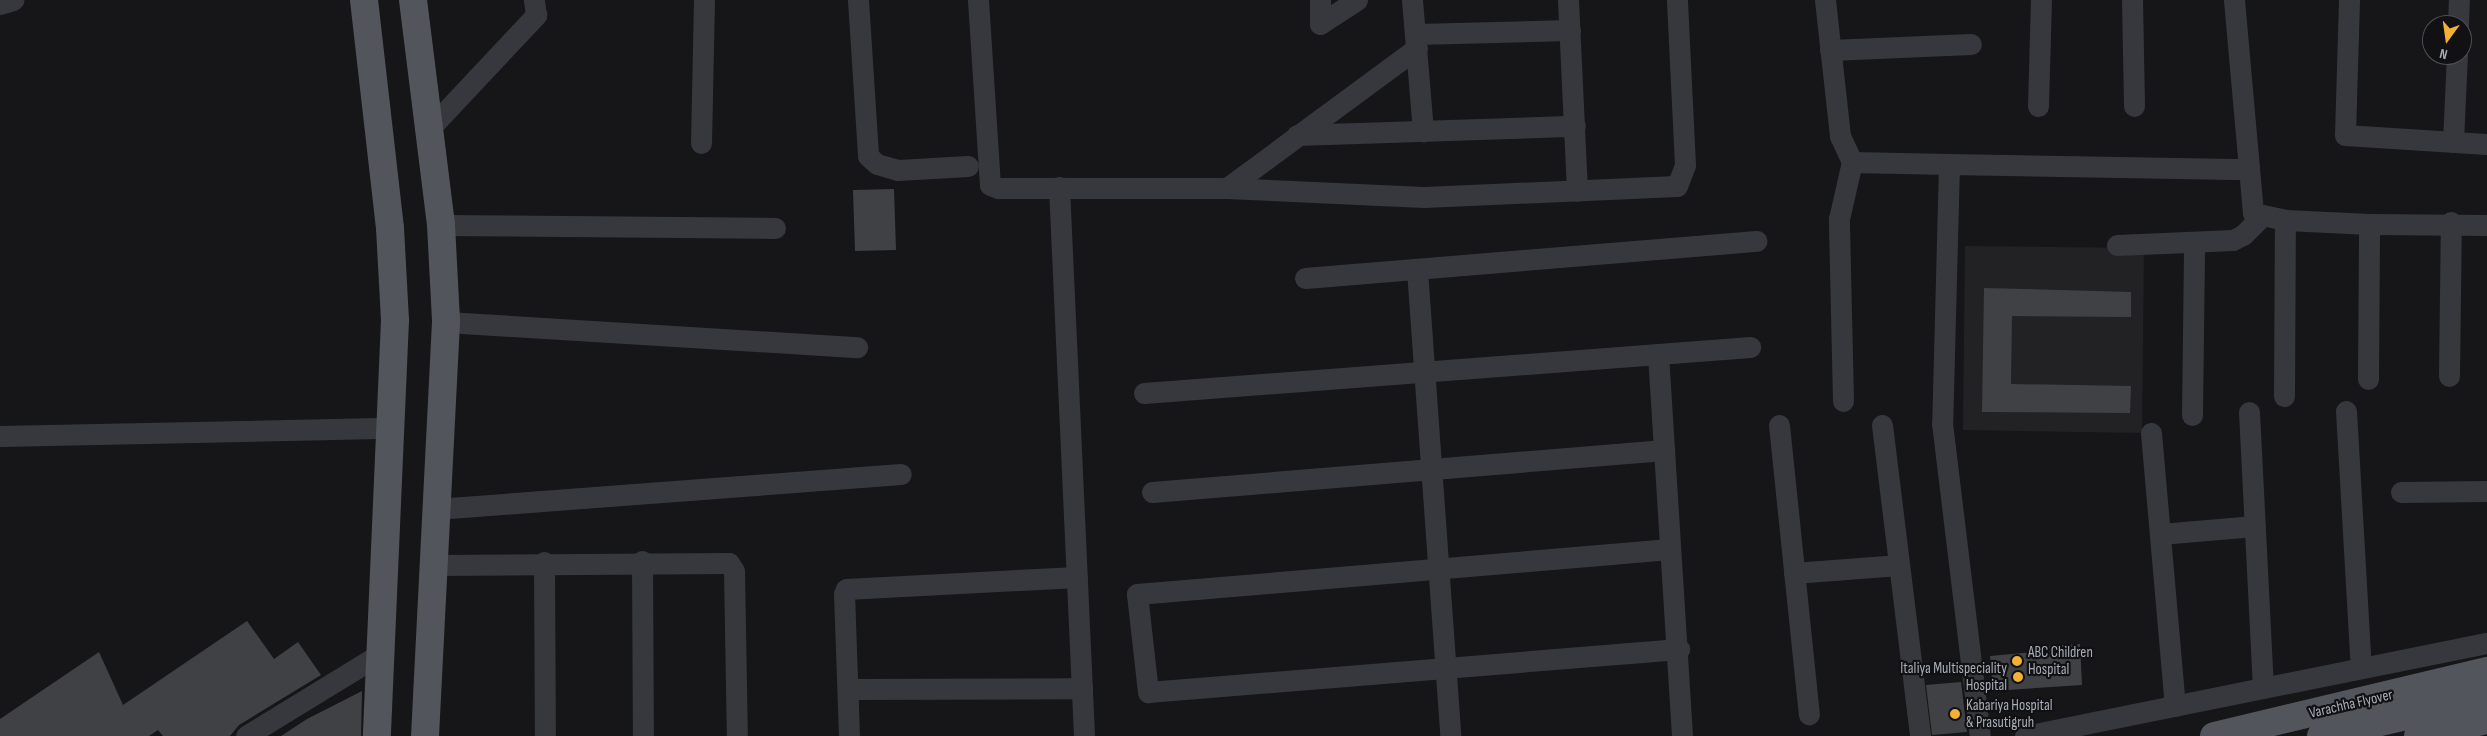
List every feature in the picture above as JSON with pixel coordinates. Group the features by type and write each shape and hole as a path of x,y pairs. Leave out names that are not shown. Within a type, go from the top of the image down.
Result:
{"main road":[{"path":"364,0 390,228 394,320 377,736"},
{"path":"413,0 431,127 441,225 446,322 425,736"},
{"name":"Varachha Flyover","path":"2214,736 2487,671"},
{"name":"Varachha Flyover","path":"2321,736 2487,697"},
{"path":"2418,736 2487,720"}],"street":[{"path":"0,4 13,0"},
{"path":"431,127 536,14 534,0"},
{"path":"701,143 704,0"},
{"path":"858,0 868,156 877,164 898,170 968,166"},
{"path":"978,0 990,185 998,188 1227,188 1424,197 1677,186 1683,176 1685,165 1677,0"},
{"path":"1320,0 1320,24 1357,0"},
{"path":"1412,0 1422,132"},
{"path":"1568,0 1577,191"},
{"path":"1825,0 1840,136 1852,162 1839,219 1843,401"},
{"path":"2038,106 2040,0"},
{"path":"2132,0 2134,106"},
{"path":"2234,0 2253,214 2285,220 2370,224 2452,222 2487,224"},
{"path":"2349,0 2345,135 2487,144"},
{"path":"2458,15 2459,0"},
{"path":"1227,188 1416,41 1570,30"},
{"path":"1830,50 1971,44"},
{"path":"2453,142 2457,65"},
{"path":"1297,135 1575,126"},
{"path":"1852,162 2249,169"},
{"path":"1949,164 1942,423 1980,736"},
{"path":"1059,187 1084,736"},
{"path":"2117,245 2194,243 2239,238 2263,215"},
{"path":"2284,396 2285,220"},
{"path":"2449,376 2452,222"},
{"path":"2368,378 2370,224"},
{"path":"441,225 776,228"},
{"path":"1305,278 1756,241"},
{"path":"2192,415 2194,243"},
{"path":"1417,270 1426,371 1437,569 1450,736"},
{"path":"446,322 857,347"},
{"path":"1144,393 1750,347"},
{"path":"1658,354 1670,549 1679,649 1682,736"},
{"path":"2346,411 2361,668"},
{"path":"2249,412 2263,688"},
{"path":"1779,425 1809,714"},
{"path":"1882,425 1920,736"},
{"path":"0,436 390,428"},
{"path":"2151,434 2175,706"},
{"path":"1152,492 1431,467 1664,450"},
{"path":"436,508 901,474"},
{"path":"2401,492 2487,491"},
{"path":"2160,534 2255,526"},
{"path":"1670,549 1137,594 1148,692 1444,666 1679,649"},
{"path":"642,561 643,736"},
{"path":"433,565 724,561 733,566 737,736"},
{"path":"544,562 545,736"},
{"path":"1794,573 1899,565"},
{"path":"849,736 844,594 846,589 1077,577"},
{"path":"2025,736 2487,643"},
{"path":"246,736 380,654"},
{"path":"848,689 1082,688"},
{"path":"2479,736 2487,734"}],"shaded area":[{"path":"1965,246 2144,248 2142,433 1963,430"}],"building":[{"path":"894,189 896,250 855,251 853,190"},
{"path":"1984,288 2131,292 2131,317 2012,316 2011,384 2131,386 2130,413 1982,412"},
{"path":"247,621 274,659 298,642 321,675 239,725 230,736 163,736 158,730 149,736 0,736 0,719 99,652 123,705"},
{"path":"2080,644 2082,685 1993,691 1990,656 2046,651 2046,646"},
{"path":"1961,682 1967,732 1932,735 1926,685"},
{"path":"362,691 361,736 281,736 307,719"}],"place":[{"name":"ABC Children Hospital","path":"2017,661"},
{"name":"Italiya Multispeciality Hospital","path":"2018,677"},
{"name":"Kabariya Hospital & Prasutigruh","path":"1955,714"}]}
